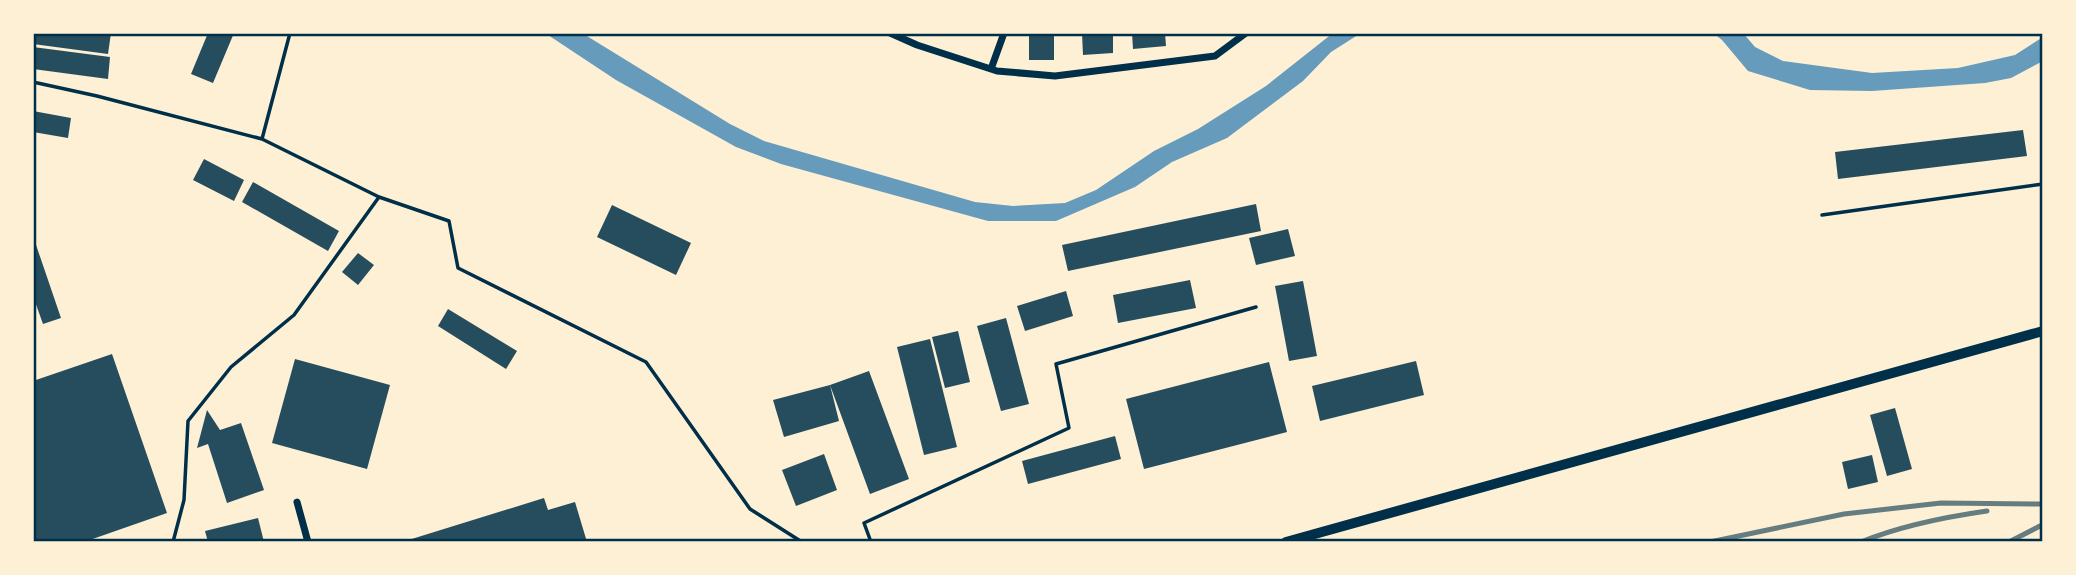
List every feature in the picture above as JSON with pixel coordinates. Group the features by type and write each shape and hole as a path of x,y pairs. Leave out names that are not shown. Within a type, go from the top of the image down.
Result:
{"main road":[{"path":"1286,542 2043,331"}],"street":[{"path":"890,33 917,45 990,69 1055,76 1215,56 1246,33"},
{"path":"990,69 1004,33"},
{"path":"297,502 308,542"}],"lane":[{"path":"262,139 290,33"},
{"path":"33,82 262,139 379,197 449,221 458,268 646,362 750,509 802,542"},
{"path":"1822,215 2043,184"},
{"path":"173,542 184,500 188,421 231,367 294,315 379,197"},
{"path":"871,542 864,523 1069,428 1056,364 1256,307"}],"water":[{"path":"545,33 582,33 730,124 764,141 975,202 1013,206 1065,203 1096,190 1154,151 1198,129 1266,86 1333,33 1361,33 1331,52 1303,81 1227,138 1172,162 1135,187 1056,221 988,221 781,164 736,147 616,80"},
{"path":"1713,33 1743,33 1755,47 1783,61 1872,73 1958,68 2015,55 2043,37 2043,61 2011,78 1985,83 1872,91 1810,90 1748,71"}],"building":[{"path":"33,33 111,33 108,54 33,44"},
{"path":"208,33 234,33 213,83 191,74"},
{"path":"1029,33 1054,34 1054,60 1029,60"},
{"path":"1082,33 1113,33 1113,53 1083,55"},
{"path":"1132,33 1165,33 1166,46 1133,49"},
{"path":"33,47 110,57 108,79 33,69"},
{"path":"33,111 71,118 68,138 33,132"},
{"path":"2023,130 2027,156 1838,179 1835,152"},
{"path":"204,159 244,180 234,201 193,180"},
{"path":"253,182 339,231 328,251 242,202"},
{"path":"1256,204 1261,231 1068,271 1062,245"},
{"path":"612,205 691,243 676,275 597,237"},
{"path":"1288,229 1295,256 1256,265 1249,238"},
{"path":"33,236 61,318 43,324 33,296"},
{"path":"358,253 374,265 358,285 342,272"},
{"path":"1190,280 1196,308 1118,323 1113,295"},
{"path":"1303,281 1317,356 1289,361 1275,286"},
{"path":"1066,291 1073,316 1025,331 1017,306"},
{"path":"448,309 517,351 506,369 438,326"},
{"path":"1006,318 1029,404 1001,411 977,326"},
{"path":"958,331 970,382 945,388 932,337"},
{"path":"930,339 957,447 924,455 897,347"},
{"path":"112,354 167,513 84,542 33,542 33,381"},
{"path":"295,359 390,385 367,469 272,443"},
{"path":"1416,361 1424,395 1320,421 1312,386"},
{"path":"1269,362 1287,432 1144,469 1126,399"},
{"path":"869,371 909,479 870,494 830,385"},
{"path":"830,385 839,421 784,437 773,400"},
{"path":"1895,408 1912,469 1887,476 1870,415"},
{"path":"207,410 220,430 241,423 264,490 227,503 208,444 197,448"},
{"path":"1115,436 1121,459 1028,484 1022,461"},
{"path":"824,454 837,490 796,506 782,470"},
{"path":"1872,455 1878,482 1848,489 1842,462"},
{"path":"544,498 548,510 575,502 587,542 402,542"},
{"path":"258,518 264,542 208,542 205,531"}],"railway":[{"path":"1710,542 1844,514 1941,503 2043,504"},
{"path":"1861,542 1923,523 1987,511"},
{"path":"2009,542 2040,526"}]}
